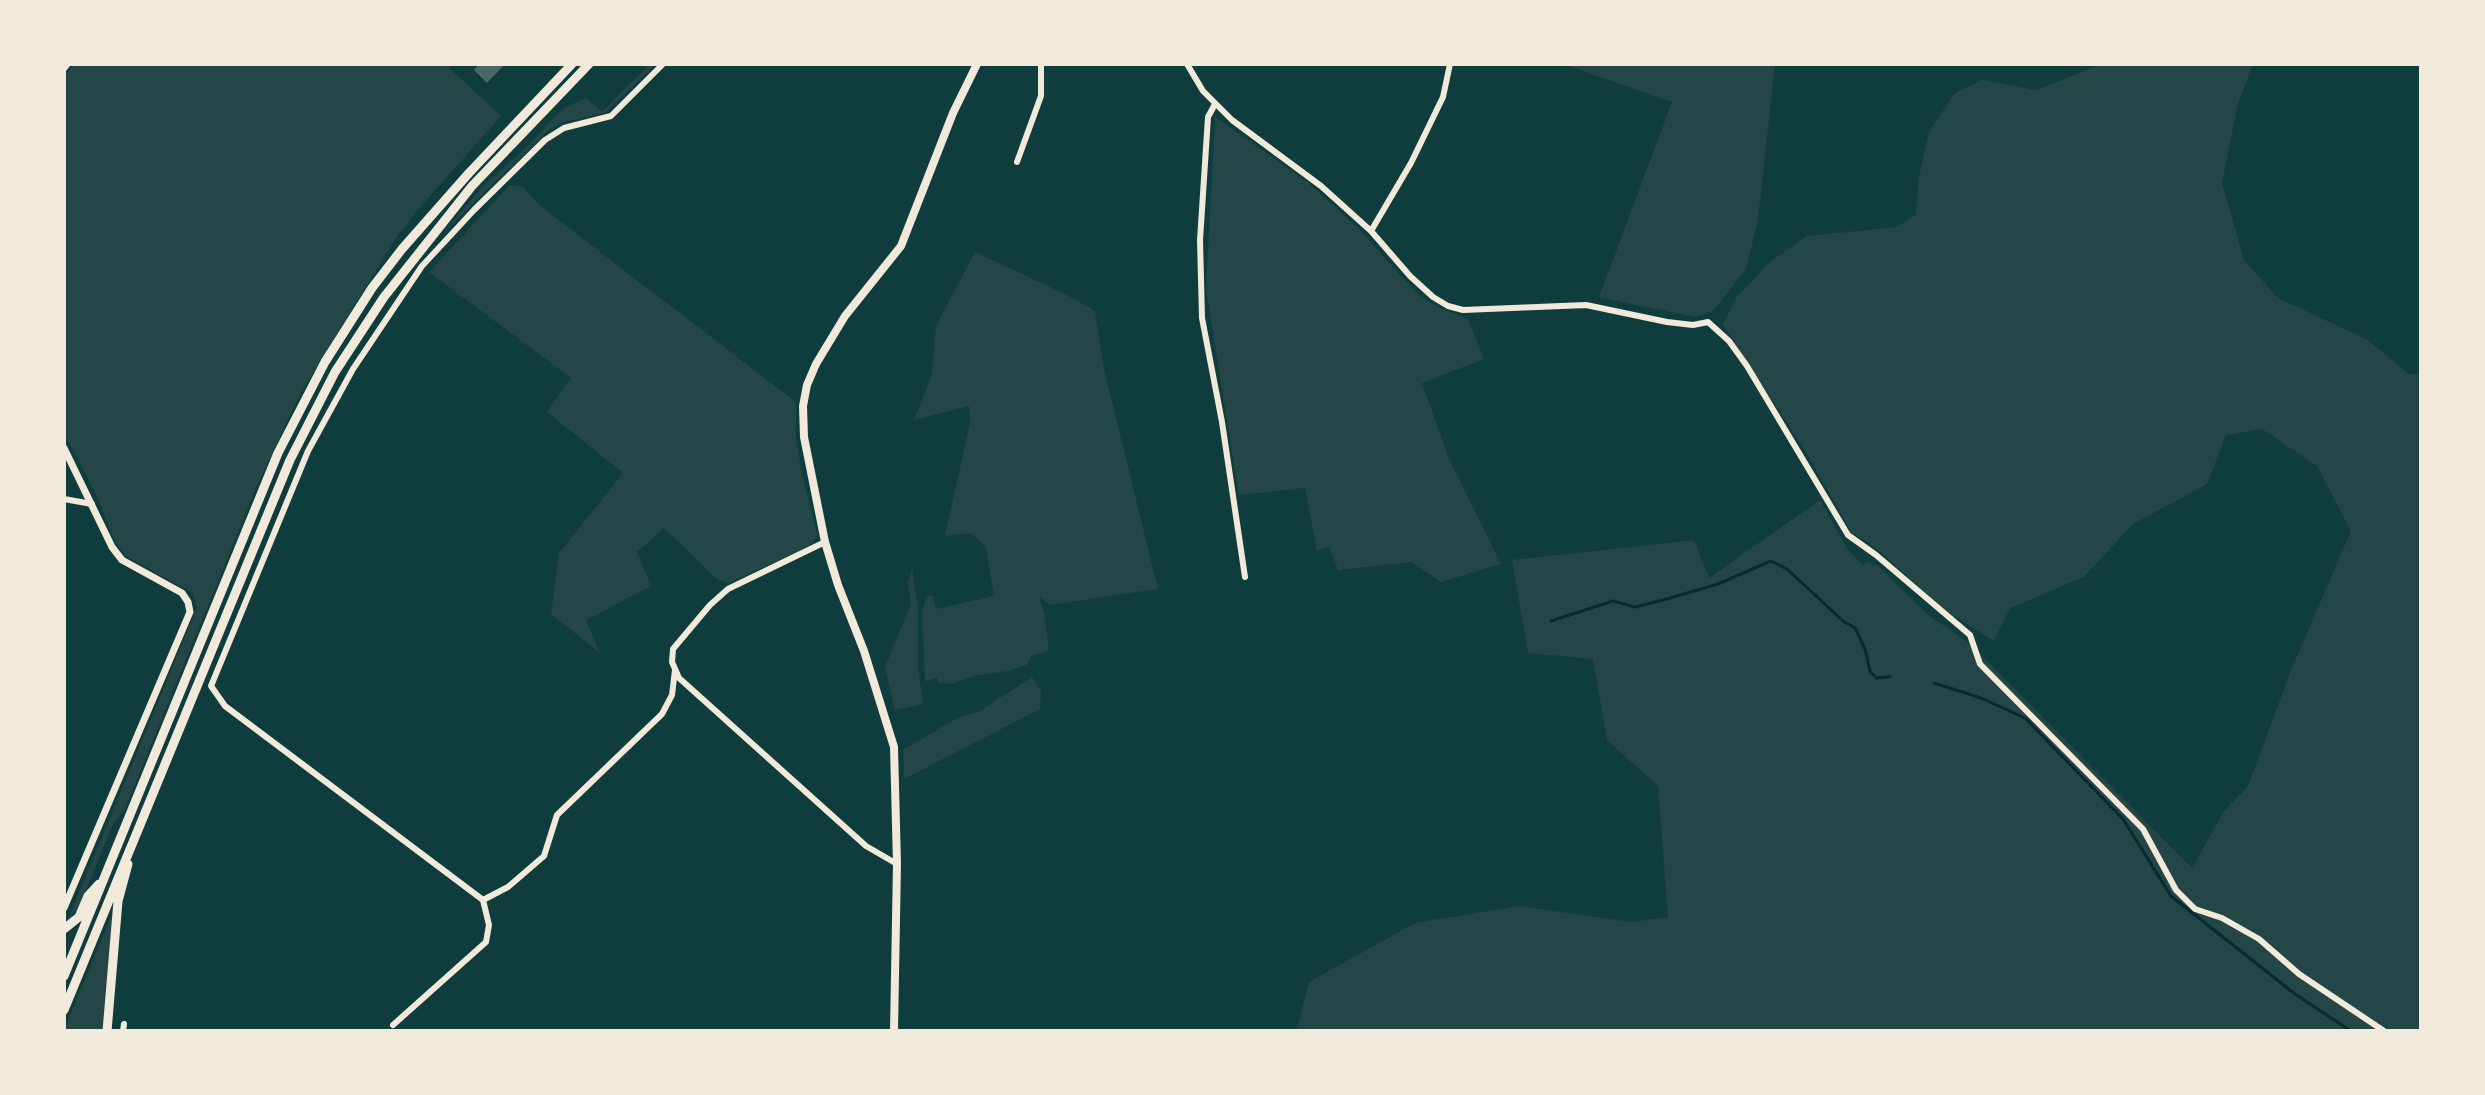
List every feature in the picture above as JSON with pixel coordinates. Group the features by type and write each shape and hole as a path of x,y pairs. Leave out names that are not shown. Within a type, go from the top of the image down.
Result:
{"main road":[{"path":"64,976 278,453 325,362 372,288 402,249 572,64"},
{"path":"64,1010 290,460 335,372 393,285 472,186 589,64"},
{"path":"894,1031 897,864 894,747 825,542 804,437 803,406 816,364 845,316 901,246 953,113 977,64"},
{"path":"107,1031 118,901 142,817"},
{"path":"64,929 79,917 88,896 104,879"}],"street":[{"path":"393,1025 486,942 489,925 483,900 225,706 211,686 308,451 353,369 422,266 545,140 564,128 611,116 663,64"},
{"path":"1017,162 1041,96 1041,64"},
{"path":"1187,64 1203,91 1232,120 1321,186 1371,231 1410,276 1448,306 1463,310 1586,305 1667,322 1693,325 1708,322 1729,341 1747,366 1848,535 1970,635 1980,664 2143,829 2176,890 2195,909 2222,918 2259,939 2299,974 2384,1031"},
{"path":"1371,231 1411,163 1443,97 1450,64"},
{"path":"1215,104 1208,117 1200,240 1202,318 1222,422 1245,577"},
{"path":"64,448 112,547 122,560 182,593 190,612 64,908"},
{"path":"64,499 92,504"},
{"path":"483,900 508,887 544,856 557,815 662,714 672,695 675,670 673,649 728,589 825,542"},
{"path":"675,670 679,678 866,846 897,864"}],"shaded area":[{"path":"74,64 445,64 501,116 396,238 301,392 258,483 124,811 114,822 81,902 66,924 197,608 193,593 127,557 116,544 96,494 64,433 64,77"},
{"path":"650,64 656,64 605,113 564,122 550,129 440,236 485,184 564,108 586,98 602,112"},
{"path":"1563,64 1775,64 1758,220 1746,269 1713,311 1695,317 1599,297 1672,102"},
{"path":"2102,64 2253,64 2238,103 2222,183 2244,260 2278,298 2368,340 2409,374 2421,374 2421,1031 1288,1031 1297,1028 1309,982 1415,923 1519,906 1631,922 1668,917 1658,786 1607,740 1593,659 1528,653 1512,560 1694,540 1709,578 1820,500 1848,550 1863,565 1866,561 1878,566 1927,614 1962,638 1985,659 2192,868 2224,811 2248,786 2290,673 2351,531 2317,466 2262,429 2226,435 2207,484 2133,524 2084,577 2010,608 1994,641 1942,608 1875,547 1852,533 1806,452 1723,325 1736,298 1771,261 1807,236 1897,227 1916,215 1919,177 1929,132 1954,94 1982,80 2036,90"},
{"path":"1215,117 1305,180 1358,228 1421,298 1468,319 1484,359 1422,383 1449,459 1501,564 1441,582 1412,562 1338,570 1329,546 1317,550 1305,488 1239,495 1206,289"},
{"path":"510,185 523,187 540,206 796,402 796,439 817,534 813,543 728,583 718,580 664,528 637,552 651,586 586,620 600,653 551,614 559,553 623,473 547,412 571,378 429,272"},
{"path":"975,252 1095,311 1104,369 1158,589 1050,605 1039,595 1049,650 1031,656 1027,665 973,676 951,684 938,682 937,678 925,681 922,612 927,596 933,595 936,609 994,596 986,547 971,533 945,536 970,423 969,406 914,420 932,374 936,326"},
{"path":"912,568 918,610 918,668 923,704 895,710 885,667 911,604 908,583"},
{"path":"1032,677 1041,692 1040,709 904,779 903,750 959,717 978,712"},
{"path":"113,912 102,1031 65,1031 68,1020"}],"building":[{"path":"479,64 505,64 487,83 474,70"}],"waterway":[{"path":"1551,621 1613,601 1635,607 1667,599 1718,584 1771,561 1787,569 1843,621 1855,628 1865,649 1870,671 1876,678 1890,677"},
{"path":"1934,683 1981,698 2025,718 2123,819 2171,896 2295,994 2351,1031"}]}
